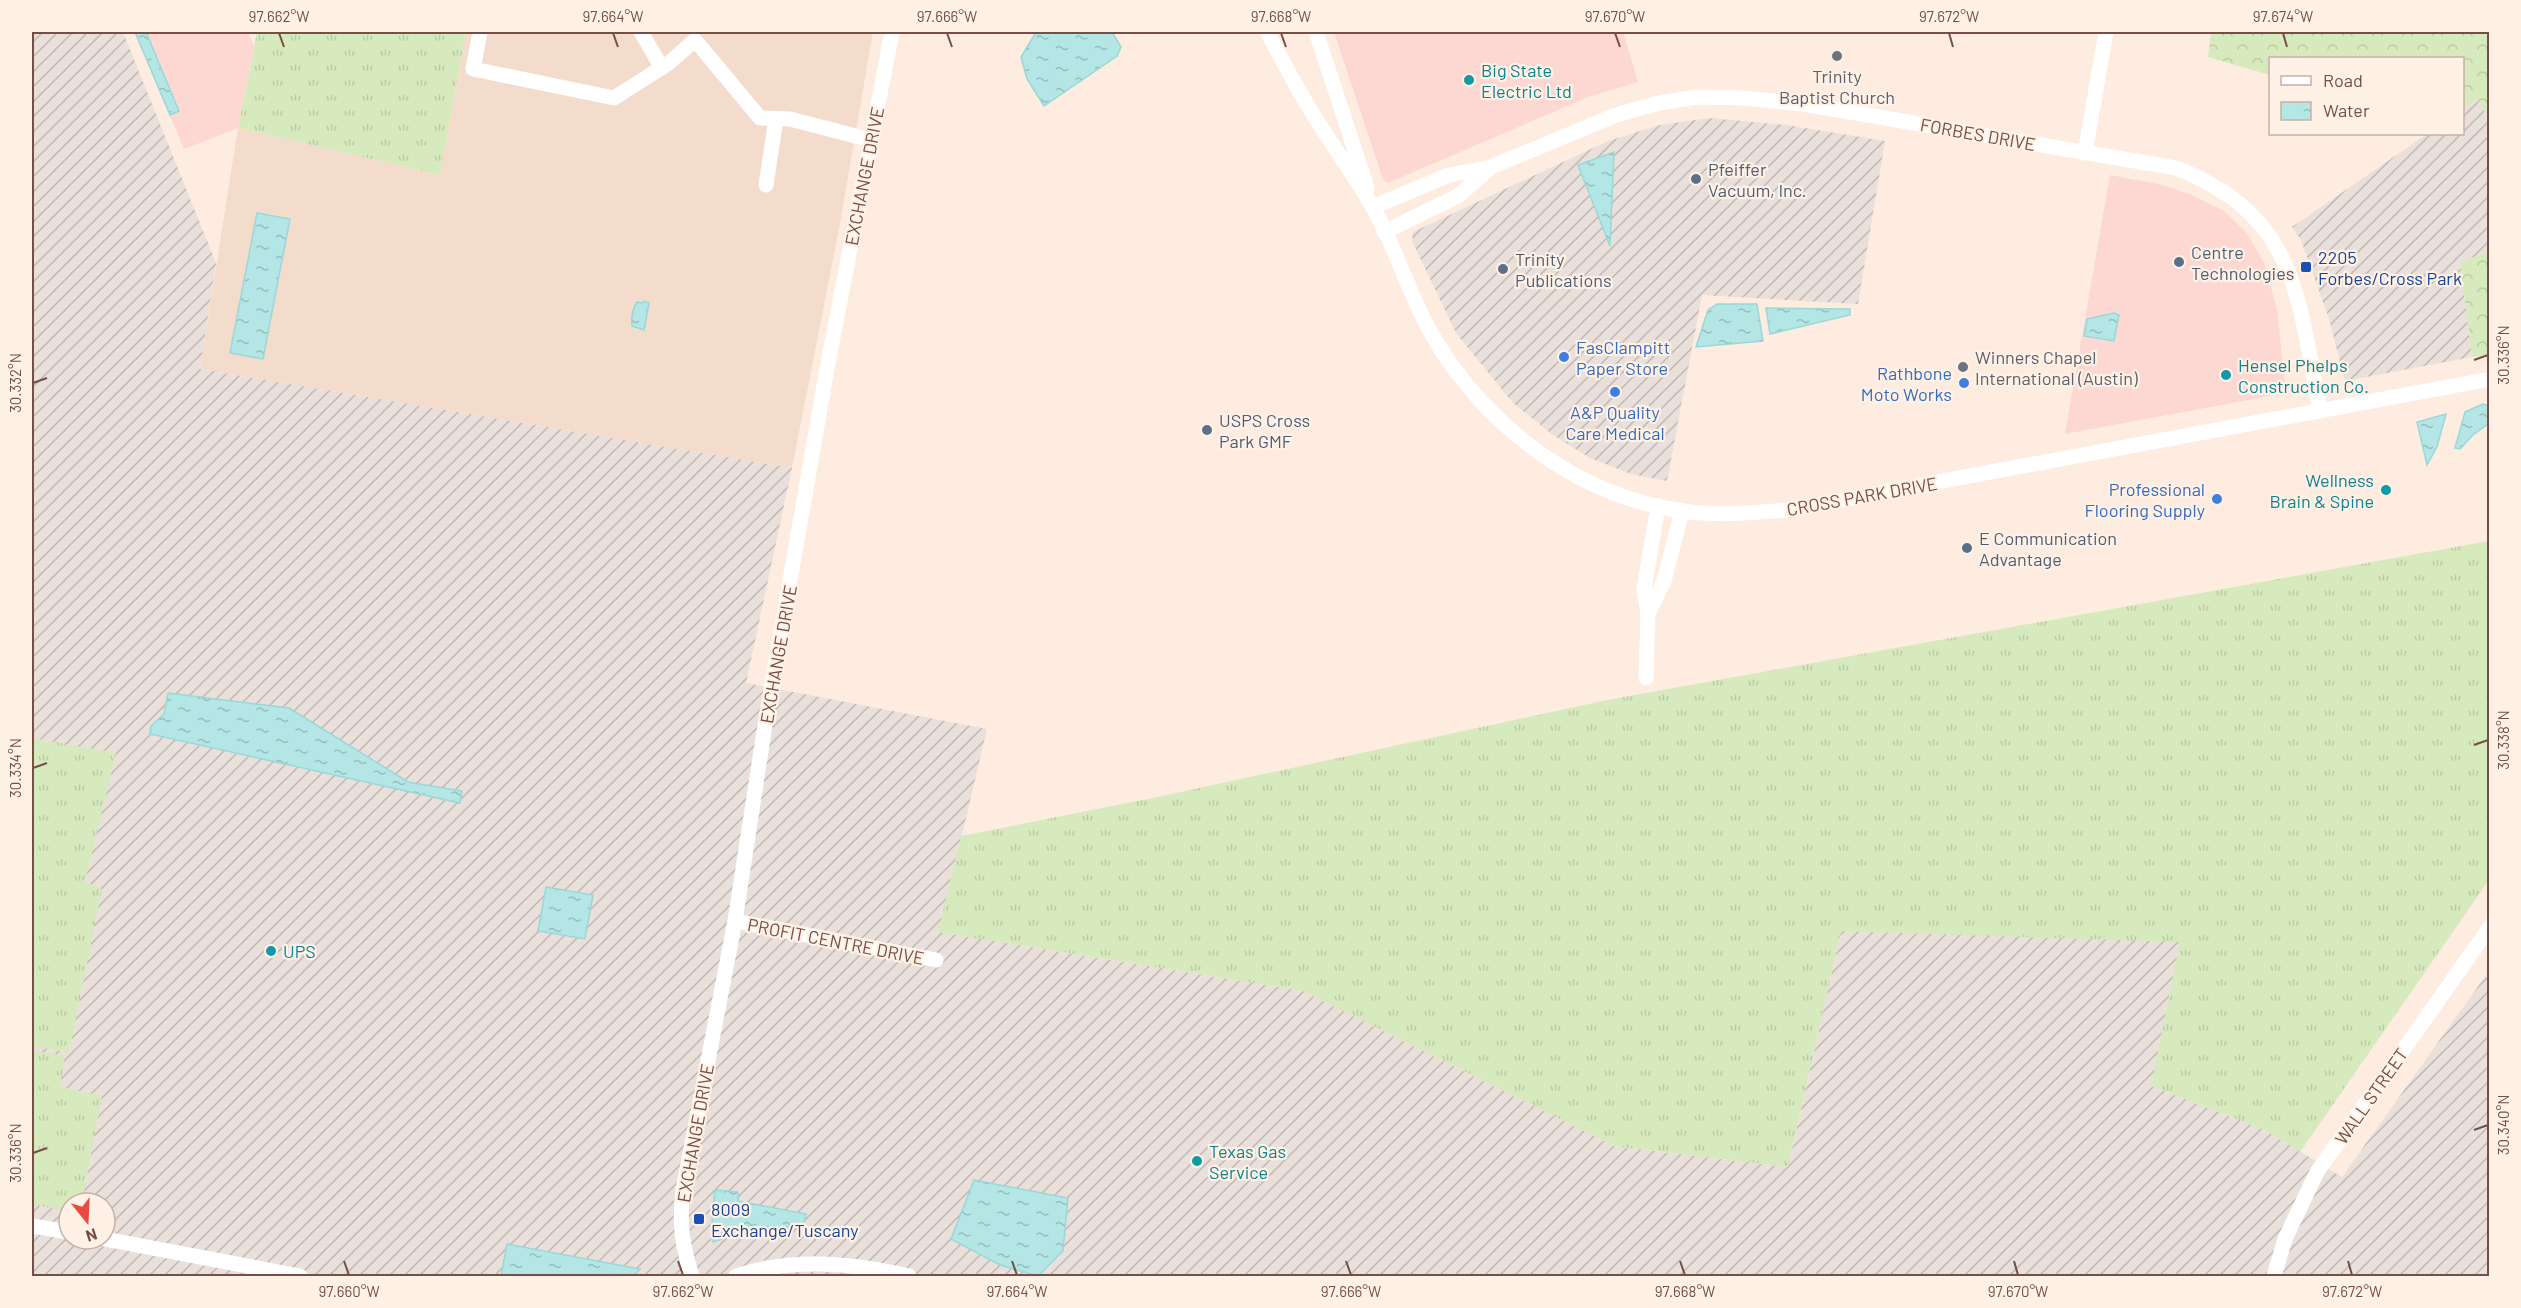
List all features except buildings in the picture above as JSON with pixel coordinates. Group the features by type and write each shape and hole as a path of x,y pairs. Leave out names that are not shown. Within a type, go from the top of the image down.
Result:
{"street":[{"path":"480,32 473,69 614,98 662,68 701,36 760,118 790,119 871,140"},
{"path":"641,32 662,68"},
{"name":"EXCHANGE DRIVE","path":"692,1276 682,1240 680,1218 683,1191 735,921 767,712 828,363 892,32"},
{"name":"CROSS PARK DRIVE","path":"1267,32 1314,117 1373,207"},
{"name":"CROSS PARK DRIVE","path":"1316,32 1373,207 1433,337 1482,403 1535,451 1565,470 1607,491 1682,511 1743,514 1787,510 2490,379"},
{"path":"2085,153 2106,32"},
{"name":"FORBES DRIVE","path":"1373,207 1449,175 1491,167 1616,115 1659,103 1697,97 1743,98 1803,104 2176,168 2201,178 2225,192 2251,213 2270,235 2296,289 2320,411"},
{"path":"766,185 776,119"},
{"name":"FORBES DRIVE","path":"1384,232 1458,196 1491,167"},
{"path":"1646,678 1648,614 1644,589 1658,506"},
{"path":"1648,614 1664,581 1682,511"},
{"name":"PROFIT CENTRE DRIVE","path":"735,921 936,960"},
{"name":"WALL STREET","path":"2274,1276 2294,1217 2317,1172 2490,927"},
{"path":"32,1226 57,1230"},
{"path":"117,1241 300,1276"},
{"path":"736,1276 776,1266 819,1263 872,1268 909,1276"}],"shaded area":[{"path":"37,32 123,32 216,263 200,369 792,468 746,683 987,729 939,932 1303,991 1614,1146 1788,1167 1841,931 2164,878 2181,942 2151,1086 2265,1130 2342,1177 2489,971 2489,1276 32,1276 32,34"},
{"path":"135,32 248,32 254,46 238,128 184,149"},
{"path":"466,32 873,32 839,229 792,468 200,369 238,128 440,175"},
{"path":"1334,32 1623,32 1638,82 1588,97 1388,183 1383,179"},
{"path":"2476,99 2489,118 2489,252 2460,262 2472,357 2345,381 2329,319 2301,240 2292,227 2426,135 2464,135 2464,107"},
{"path":"1709,118 1786,125 1885,141 1858,304 1702,295 1667,481 1631,474 1590,458 1553,435 1513,403 1456,333 1412,241 1413,232 1608,141 1660,125"},
{"path":"2110,175 2159,184 2189,194 2224,211 2246,232 2264,263 2277,309 2286,393 2065,434"}],"green space":[{"path":"257,32 466,32 440,175 238,128"},
{"path":"2211,32 2489,32 2489,118 2476,99 2464,107 2464,57 2269,57 2269,75 2208,57"},
{"path":"2489,252 2489,355 2472,357 2460,262"},
{"path":"2489,541 2489,880 2300,1152 2265,1130 2151,1086 2180,942 1841,931 1788,1167 1614,1146 1303,991 938,932 961,836 1153,798 1607,700"},
{"path":"32,738 116,753 85,882 102,889 69,1053 32,1046"},
{"path":"32,1050 65,1056 60,1087 102,1096 84,1191 57,1191 57,1209 32,1204"}],"water":[{"path":"135,32 146,32 179,111 170,115"},
{"path":"1036,32 1112,32 1121,47 1117,56 1044,106 1027,79 1021,57"},
{"path":"1614,152 1610,246 1578,165"},
{"path":"257,213 290,219 263,359 230,353"},
{"path":"644,301 649,303 644,330 632,326 632,320 637,302 643,303"},
{"path":"1717,304 1757,304 1763,341 1696,347 1708,310"},
{"path":"1766,308 1850,309 1850,315 1770,334"},
{"path":"2114,313 2119,315 2114,341 2084,336 2087,319"},
{"path":"2483,404 2489,406 2489,423 2460,449 2455,448 2465,412"},
{"path":"2446,414 2437,447 2427,465 2417,422"},
{"path":"168,693 289,708 408,782 462,791 460,803 150,734 151,726 164,714"},
{"path":"546,887 593,895 585,939 538,931"},
{"path":"974,1180 1068,1198 1063,1251 1038,1276 1000,1265 951,1239"},
{"path":"715,1190 738,1192 738,1201 806,1214 803,1227 760,1227 713,1242 712,1216"},
{"path":"507,1244 640,1269 634,1276 501,1276"}],"place":[{"name":"Trinity Baptist Church","path":"1837,56"},
{"name":"Big State Electric Ltd","path":"1469,80"},
{"name":"Pfeiffer Vacuum, Inc.","path":"1696,179"},
{"name":"Centre Technologies","path":"2179,262"},
{"name":"2205 Forbes/Cross Park","path":"2306,267"},
{"name":"Trinity Publications","path":"1503,269"},
{"name":"FasClampitt Paper Store","path":"1564,357"},
{"name":"Winners Chapel International (Austin)","path":"1963,367"},
{"name":"Hensel Phelps Construction Co.","path":"2226,375"},
{"name":"Rathbone Moto Works","path":"1964,383"},
{"name":"A&P Quality Care Medical","path":"1615,392"},
{"name":"USPS Cross Park GMF","path":"1207,430"},
{"name":"Wellness Brain & Spine","path":"2386,490"},
{"name":"Professional Flooring Supply","path":"2217,499"},
{"name":"E Communication Advantage","path":"1967,548"},
{"name":"UPS","path":"271,951"},
{"name":"Texas Gas Service","path":"1197,1161"},
{"name":"8009 Exchange/Tuscany","path":"699,1219"}]}
